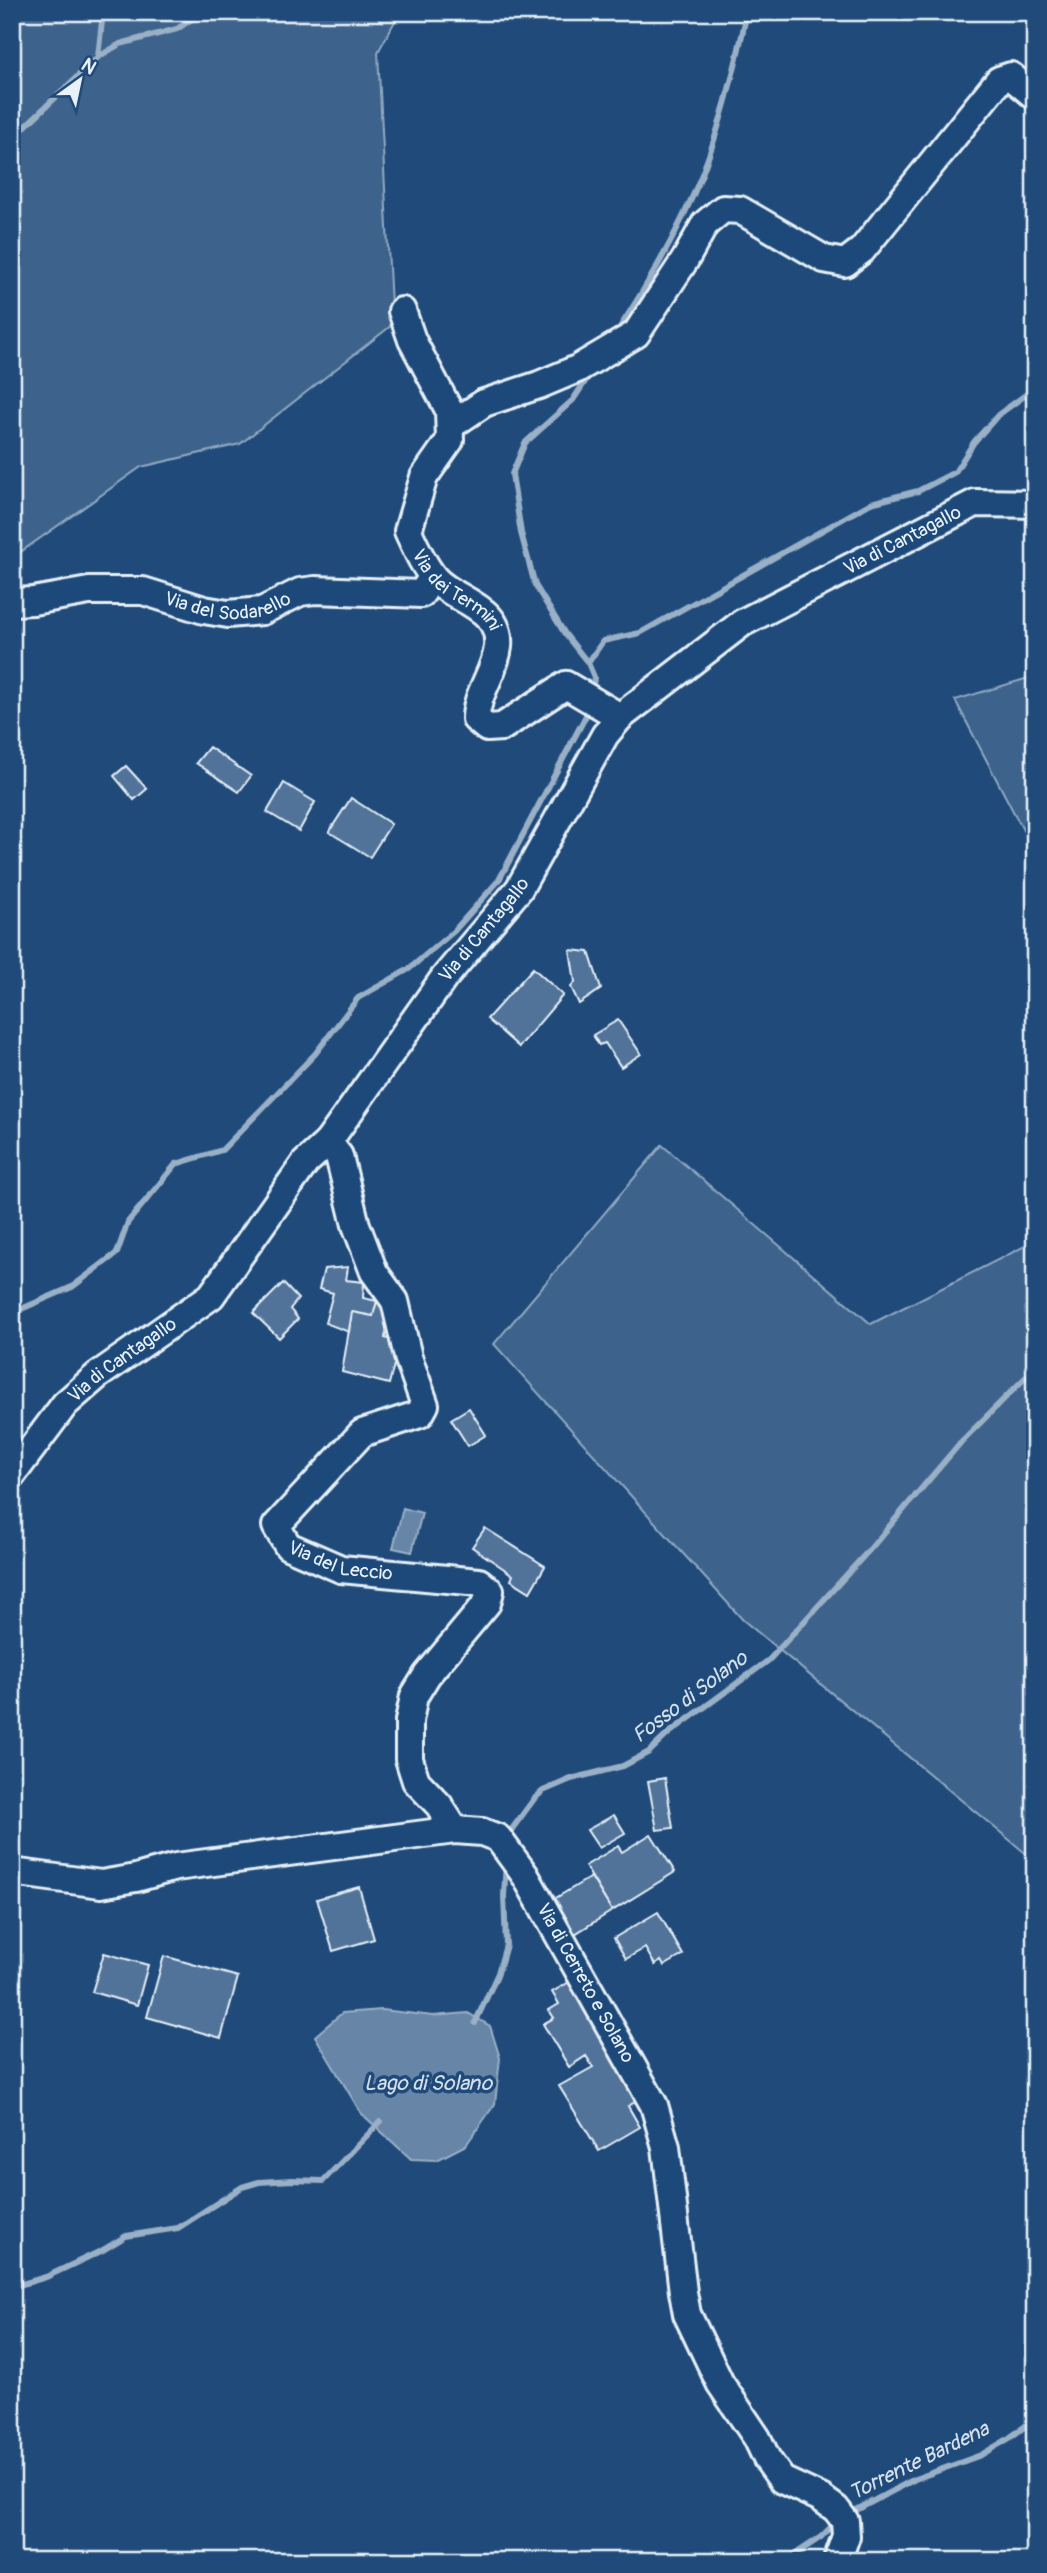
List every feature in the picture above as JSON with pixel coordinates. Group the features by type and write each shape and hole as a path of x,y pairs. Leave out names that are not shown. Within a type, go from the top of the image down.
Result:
{"street":[{"path":"450,426 484,403 577,369 636,334 705,225 723,209 740,210 824,259 845,263 862,250 999,80 1011,76 1035,96"},
{"path":"402,311 412,340 449,410 450,426"},
{"name":"Via dei Termini","path":"450,426 450,440 424,477 408,531 433,577 487,613 496,629 498,645 491,675 476,705 476,719 487,728 502,727 566,685 609,712"},
{"name":"Via di Cantagallo","path":"12,1475 65,1404 98,1375 211,1296 305,1163 328,1142 444,978 519,889 605,735 609,712 742,623 975,503 1035,504"},
{"name":"Via del Sodarello","path":"12,602 89,591 144,592 204,610 228,614 262,611 300,592 315,590 421,594 433,577"},
{"name":"Via del Leccio","path":"328,1142 339,1156 356,1225 374,1272 395,1301 408,1357 425,1405 420,1414 362,1433 276,1526 288,1546 341,1569 479,1582 490,1591 487,1602 427,1675 414,1696 409,1721 409,1759 416,1781 439,1805 456,1829"},
{"name":"Via di Cerreto e Solano","path":"12,1872 101,1884 176,1867 456,1829 482,1832 498,1838 525,1875 654,2105 666,2147 687,2314 720,2383 782,2480 821,2498 841,2515 846,2536 837,2561"}],"shaded area":[{"path":"12,12 400,12 378,52 392,325 240,444 141,467 12,558"},
{"path":"1035,676 1035,853 955,700"},
{"path":"662,1145 871,1324 1035,1241 1035,1861 743,1620 494,1344"}],"water":[{"path":"403,1508 422,1513 412,1552 393,1548"},
{"name":"Lago di Solano","path":"382,2010 433,2016 468,2013 490,2026 500,2058 495,2104 466,2145 437,2160 411,2159 361,2113 315,2036 342,2013"}],"building":[{"path":"209,747 251,776 239,792 196,763"},
{"path":"126,766 147,789 134,800 114,776"},
{"path":"284,783 315,802 299,831 267,812"},
{"path":"351,798 391,824 370,857 329,832"},
{"path":"570,950 589,952 601,989 579,1004 571,987 575,982"},
{"path":"533,968 563,995 519,1047 487,1019"},
{"path":"618,1020 641,1054 621,1067 605,1043 599,1045 593,1035"},
{"path":"348,1267 346,1280 364,1282 363,1298 377,1301 373,1316 352,1312 349,1332 325,1323 333,1293 319,1289 324,1269"},
{"path":"283,1283 298,1299 290,1309 298,1319 279,1338 253,1313"},
{"path":"377,1301 392,1305 385,1338 400,1342 389,1384 342,1372 352,1312 373,1316"},
{"path":"469,1408 486,1435 468,1446 451,1419"},
{"path":"485,1528 545,1566 530,1592 511,1580 513,1575 472,1547"},
{"path":"665,1778 673,1828 657,1830 648,1781"},
{"path":"614,1815 625,1833 599,1848 587,1830"},
{"path":"651,1834 675,1872 612,1911 585,1866 618,1846 622,1852"},
{"path":"591,1877 612,1911 565,1940 544,1905"},
{"path":"359,1887 374,1939 333,1951 317,1899"},
{"path":"658,1912 683,1955 664,1966 661,1961 655,1965 645,1948 626,1959 614,1938"},
{"path":"104,1953 148,1965 137,2005 92,1992"},
{"path":"164,1956 238,1977 221,2038 147,2017"},
{"path":"571,1981 642,2098 628,2106 640,2127 599,2151 559,2086 593,2067 586,2056 569,2067 543,2024 554,2018 549,2010 559,2004 552,1992"}],"waterway":[{"path":"12,142 16,135 98,57 103,12"},
{"path":"98,57 120,44 177,29 202,12"},
{"path":"615,335 663,256 702,174 728,94 747,12"},
{"path":"588,663 565,634 535,585 521,533 512,474 525,443 573,400 592,371"},
{"path":"592,694 594,677 588,663 603,641 640,633 871,503 918,491 955,472 974,442 998,415 1035,388"},
{"path":"12,1313 72,1287 117,1253 128,1222 176,1164 222,1150 315,1054 358,998 409,969 454,931 499,880 590,708"},
{"name":"Fosso di Solano","path":"510,1841 512,1829 543,1791 571,1779 623,1766 649,1752 669,1733 769,1660 871,1548 961,1442 1035,1368"},
{"name":"Fosso di Solano","path":"475,2023 498,1973 506,1945 506,1862"},
{"name":"Fosso di Solano","path":"12,2287 46,2277 126,2236 178,2228 242,2187 259,2182 323,2181 380,2122"},
{"name":"Torrente Bardena","path":"847,2515 915,2479 981,2455 1035,2419"},
{"name":"Torrente Bardena","path":"785,2561 821,2537 838,2520"}]}
